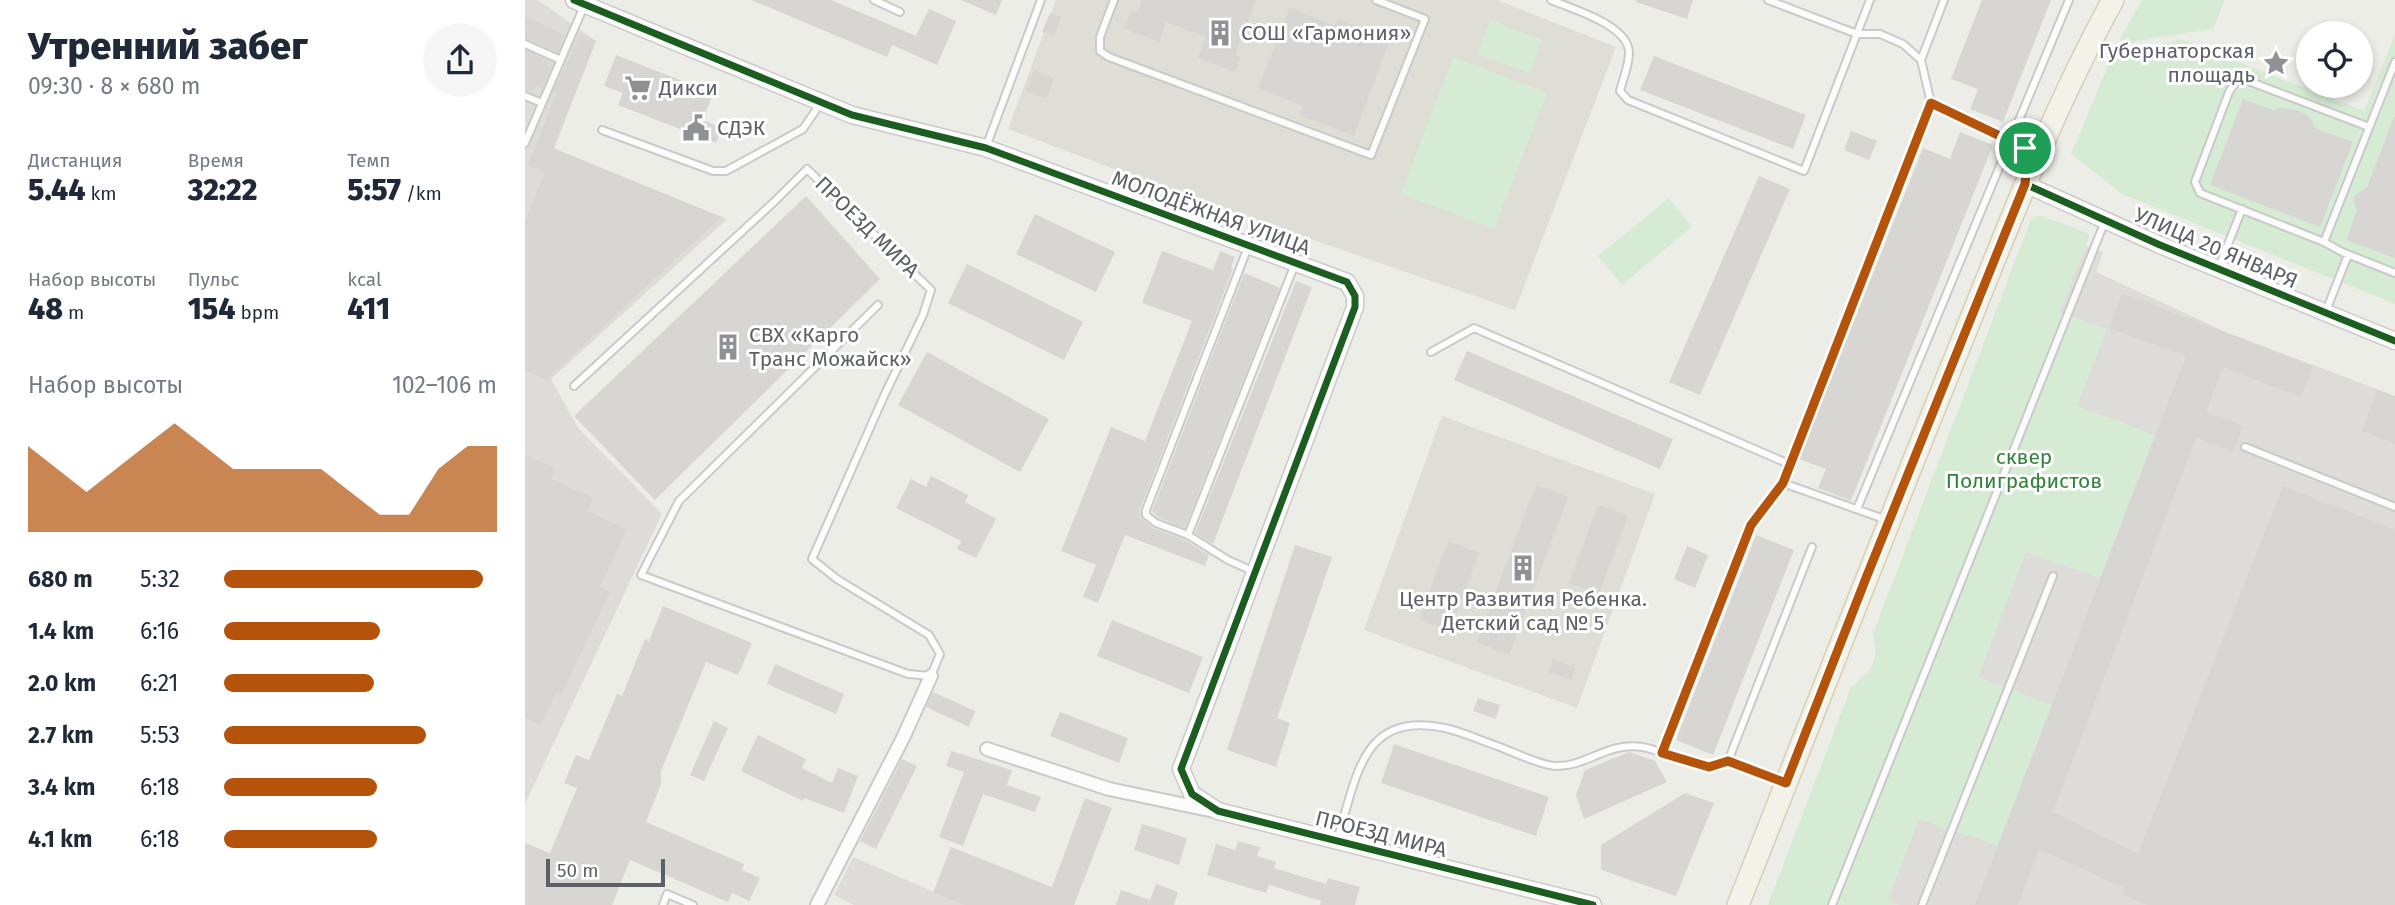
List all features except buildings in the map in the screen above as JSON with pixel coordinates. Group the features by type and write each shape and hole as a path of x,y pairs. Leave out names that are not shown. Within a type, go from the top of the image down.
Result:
{"main road":[{"path":"1738,905 2025,184 2080,63 2113,0"}],"street":[{"name":"МОЛОДЁЖНАЯ УЛИЦА","path":"579,2 852,115 986,148 1347,282 1355,296 1355,307 1181,769"},
{"name":"УЛИЦА 20 ЯНВАРЯ","path":"2025,184 2218,269 2395,341"},
{"name":"ПРОЕЗД МИРА","path":"817,905 903,738 931,676"},
{"name":"ПРОЕЗД МИРА","path":"988,749 1109,789 1218,811 1593,905"},
{"name":"ПРОЕЗД МИРА","path":"1181,769 1192,794 1218,811"}],"lane":[{"path":"874,0 900,12"},
{"path":"986,148 1041,0"},
{"path":"1114,0 1100,37 1100,51 1109,57 1371,155 1425,19 1375,0"},
{"path":"1551,0 1613,26 1623,37 1629,51 1620,90 1627,100 1804,172 1870,0"},
{"path":"1768,0 1857,34 1880,34 1903,44 1921,60"},
{"path":"1662,753 1751,525 1783,483 1931,103 1921,60 1944,0"},
{"path":"1857,509 2069,0"},
{"path":"525,143 561,60 579,2"},
{"path":"525,44 561,60"},
{"path":"2324,242 2395,62"},
{"path":"2369,127 2243,79 2237,80 2229,92 2195,182 2200,193 2395,273"},
{"path":"525,96 542,103"},
{"path":"602,130 713,171 726,171 803,129 821,103"},
{"path":"1931,103 2025,148 2028,153 2025,184"},
{"name":"ПРОЕЗД МИРА","path":"574,386 807,169 931,290 923,315 812,559 837,579 929,635 940,654 931,676"},
{"path":"2218,269 2242,209"},
{"path":"1832,905 2105,220"},
{"path":"1249,245 1146,515 1156,523 1188,535 1228,560 1255,572"},
{"path":"2325,313 2348,255"},
{"path":"1188,535 1296,262"},
{"path":"879,305 679,501 641,575 908,674 931,676"},
{"path":"1431,352 1474,328 1789,464"},
{"path":"2245,447 2395,507"},
{"path":"1783,483 1889,521"},
{"path":"1728,761 1812,547"},
{"path":"1922,905 2053,576"},
{"path":"1336,841 1370,747 1382,735 1406,725 1422,724 1447,729 1553,766 1575,763 1615,747 1645,747 1709,767 1728,761 1786,783"},
{"path":"663,905 667,894 693,905"}],"shaded area":[{"path":"525,0 538,0 596,41 554,149 727,219 551,379 578,428 662,514 525,804"},
{"path":"1056,0 1497,0 1616,47 1515,310 1173,191 1008,129"},
{"path":"2086,246 2103,252 2096,272 2226,332 2395,396 2395,905 1797,905"},
{"path":"1442,416 1655,494 1577,708 1364,630"},
{"path":"853,857 964,905 854,905 834,895"}],"green space":[{"path":"2142,0 2225,0 2213,29 2141,40 2125,46 2120,39"},
{"path":"1490,20 1542,40 1529,73 1478,54"},
{"path":"2395,34 2395,304 2122,194 2071,154 2111,59 2180,39 2296,84 2296,98 2331,98 2364,111 2369,98 2373,98 2373,89"},
{"path":"1453,57 1547,93 1494,229 1401,194"},
{"path":"1669,198 1692,227 1622,285 1598,256"},
{"name":"сквер Полиграфистов","path":"2037,216 2088,233 2089,238 2060,312 2107,329 2077,406 2155,435 2100,578 2026,552 1978,677 2052,705 1998,846 1919,819 1888,900 1900,905 1768,905 1851,687 1873,665 1873,634 2031,219"}],"cycle path":[{"path":"574,0 852,115 986,148 1347,282 1355,296 1355,307 1181,769 1192,794 1218,811 1593,905"},
{"path":"2025,184 2160,245 2395,341"}],"place":[{"name":"СОШ «Гармония»","path":"1220,33"},
{"name":"Губернаторская площадь","path":"2276,63"},
{"name":"Дикси","path":"638,88"},
{"name":"СДЭК","path":"696,128"},
{"name":"СВХ «Карго Транс Можайск»","path":"728,347"},
{"name":"Центр Развития Ребенка. Детский сад № 5","path":"1523,568"}],"route":[{"path":"1931,103 2025,148 2028,153 2025,184 1786,783 1728,761 1709,767 1662,753 1751,525 1783,483 1931,103"}]}
